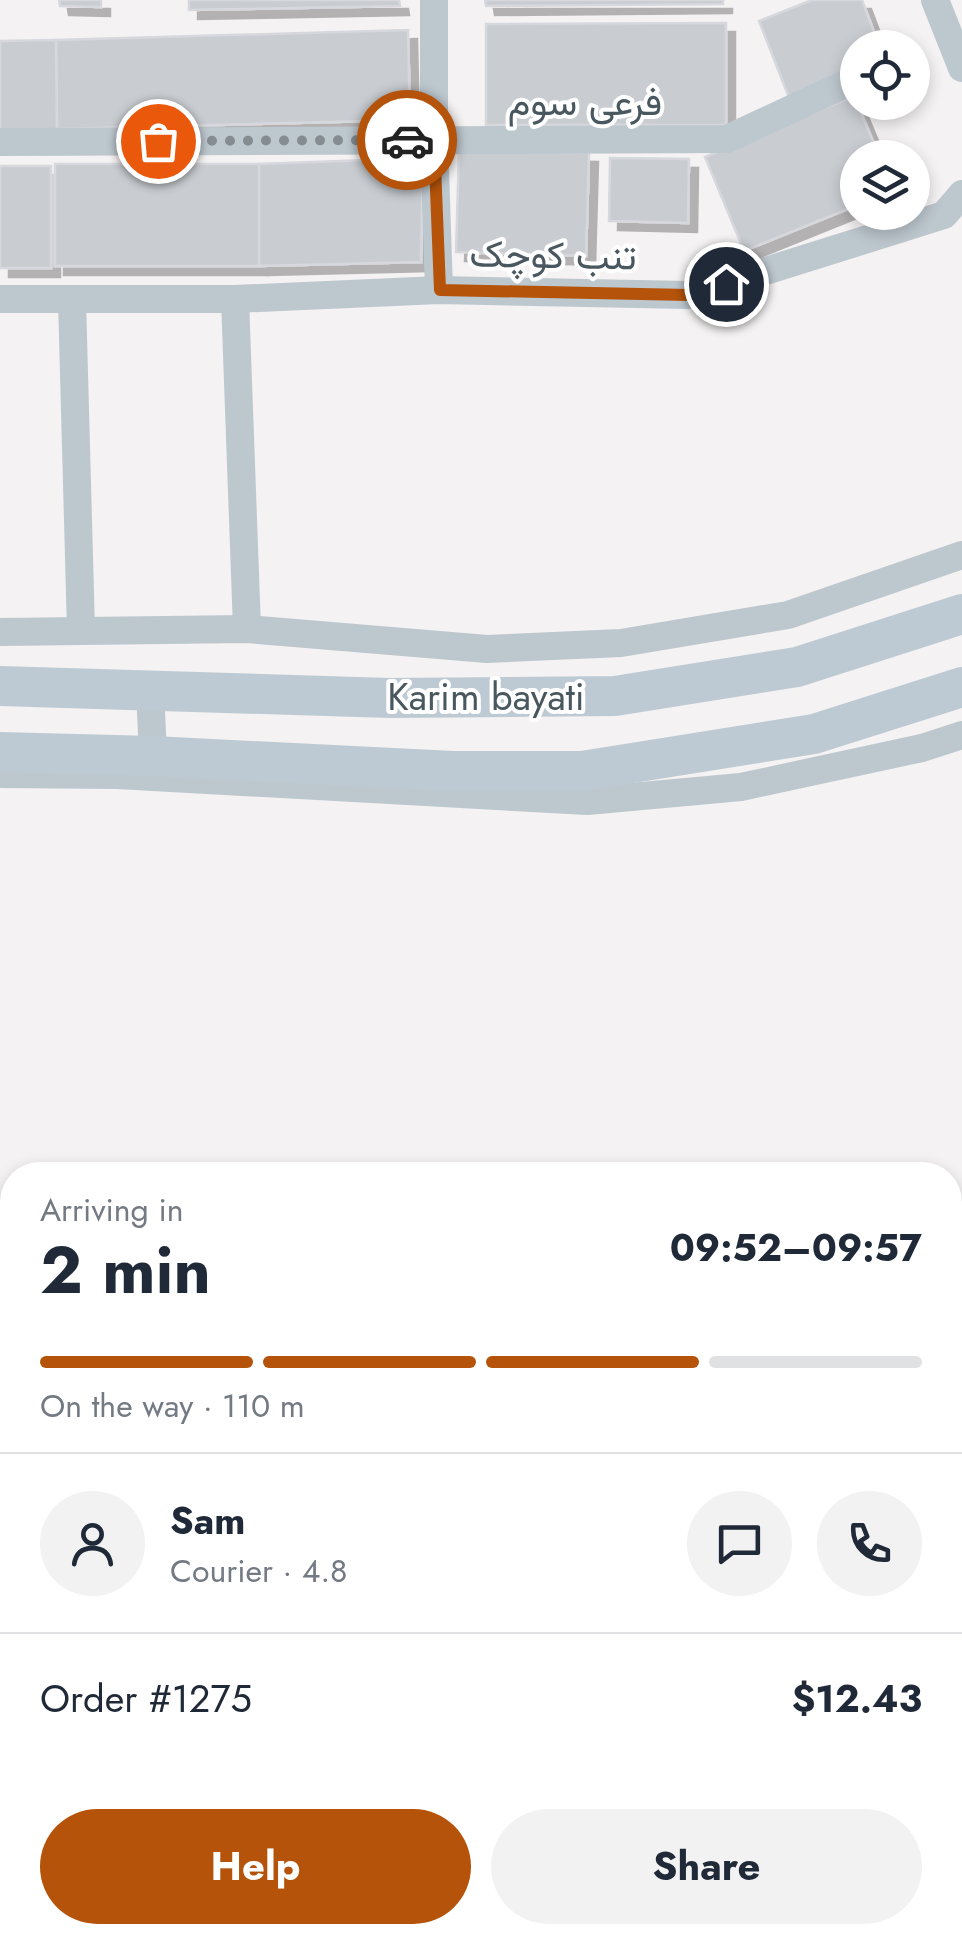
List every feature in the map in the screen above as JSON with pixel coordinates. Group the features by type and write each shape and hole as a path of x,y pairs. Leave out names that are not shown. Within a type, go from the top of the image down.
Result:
{"main road":[{"name":"Karim bayati","path":"0,686 390,698 615,696 797,666 962,614"},
{"name":"Karim bayati","path":"0,752 454,770 582,771 814,734 962,687"}],"street":[{"path":"434,0 440,290"},
{"path":"935,0 962,68"},
{"name":"فرعی سوم","path":"0,142 726,139 840,86"},
{"name":"تنب کوچک","path":"0,298 235,299 440,290 689,295 944,216 962,194"},
{"path":"235,299 246,630"},
{"path":"72,300 80,630"},
{"path":"0,632 246,630 487,649 621,643 788,615 962,554"},
{"path":"150,690 154,756"},
{"path":"0,774 116,776 587,801 741,788 922,748 962,735"}],"building":[{"path":"59,0 101,0 101,7 60,6"},
{"path":"189,0 399,0 400,6 189,10"},
{"path":"485,0 723,0 723,4 486,6"},
{"path":"812,0 862,0 873,30 840,30 840,84 791,103 759,21"},
{"path":"726,23 726,125 486,125 486,24"},
{"path":"408,30 410,120 57,129 56,40"},
{"path":"56,40 57,129 0,130 0,41"},
{"path":"840,102 840,120 864,120 872,140 840,140 840,212 744,251 705,157"},
{"path":"459,150 589,153 586,256 456,252"},
{"path":"423,158 421,262 259,266 259,164"},
{"path":"610,158 689,159 688,223 609,221"},
{"path":"55,164 259,164 259,266 55,266"},
{"path":"0,166 51,166 51,268 0,268"}],"way so far":[{"path":"158,141 407,140"}],"route":[{"path":"407,140 434,140 440,290 689,295 726,284"}]}
